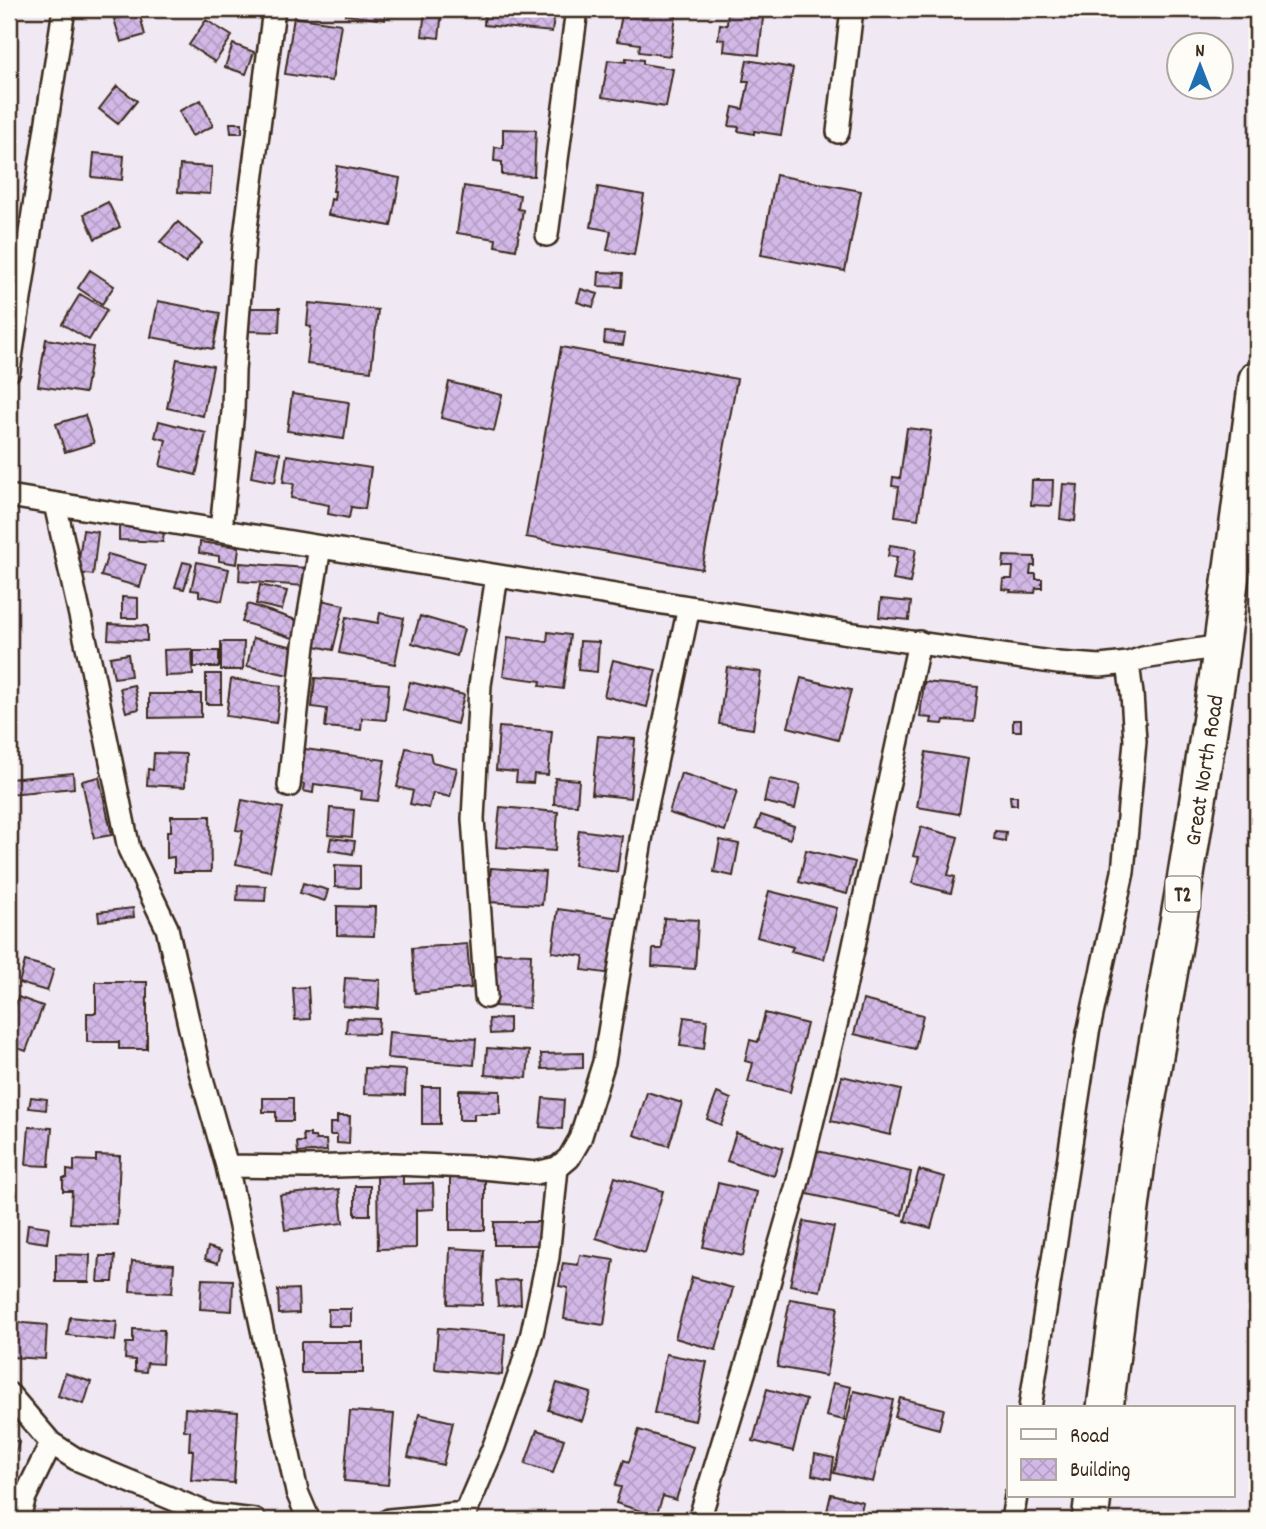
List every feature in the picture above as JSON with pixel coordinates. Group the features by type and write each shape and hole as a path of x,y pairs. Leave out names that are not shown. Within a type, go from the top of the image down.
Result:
{"highway":[{"name":"Great North Road","path":"1105,1406 1138,1154 1186,880 1222,646 1257,379"},
{"path":"1090,1520 1093,1498"}],"street":[{"path":"9,371 64,9"},
{"path":"221,530 233,411 244,244 274,9"},
{"path":"547,235 578,9"},
{"path":"838,132 852,9"},
{"path":"9,496 841,632 1058,663 1100,666 1222,646"},
{"path":"55,504 129,849 167,928 199,1069 227,1166 297,1492 309,1520"},
{"path":"289,786 304,645 320,547"},
{"path":"486,997 473,819 480,685 497,576"},
{"path":"227,1166 394,1164 536,1173 557,1168 569,1158 580,1139 604,1062 646,810 689,607"},
{"path":"699,1520 756,1334 797,1185 844,992 919,642"},
{"path":"1030,1406 1088,1033 1123,872 1135,741 1128,663"},
{"path":"388,1520 464,1517 494,1446 532,1333 548,1257 557,1168"},
{"path":"9,1394 51,1443 76,1460 211,1515 255,1520"},
{"path":"18,1520 25,1497 51,1443"},
{"path":"1012,1520 1016,1498"}],"building":[{"path":"346,9 386,9 385,20 345,15"},
{"path":"485,9 555,9 552,32 484,25"},
{"path":"623,9 654,14 655,9 677,9 670,56 639,52 640,44 617,41"},
{"path":"728,9 764,9 759,55 724,51 725,40 718,39 720,24 727,25"},
{"path":"425,10 442,12 439,38 422,36"},
{"path":"139,12 145,35 121,42 114,19"},
{"path":"294,17 341,24 332,81 285,74"},
{"path":"206,20 232,36 215,62 189,45"},
{"path":"233,44 254,52 246,74 225,67"},
{"path":"626,58 673,69 666,107 602,97 608,60 626,62"},
{"path":"747,60 793,68 781,135 754,131 754,134 729,126 733,107 743,109 749,81 743,81"},
{"path":"117,86 137,101 118,124 99,109"},
{"path":"201,100 213,126 192,136 179,111"},
{"path":"230,123 242,123 242,133 231,133"},
{"path":"503,129 536,130 534,176 502,175 502,162 494,161 495,147 503,148"},
{"path":"94,153 124,156 122,180 92,177"},
{"path":"180,165 212,167 210,194 178,192"},
{"path":"337,166 400,178 391,226 328,215 331,199 334,200"},
{"path":"776,175 861,191 845,271 761,255"},
{"path":"464,186 520,195 518,209 523,210 516,250 495,246 496,239 457,233"},
{"path":"598,187 644,195 634,255 607,250 611,231 591,227"},
{"path":"108,202 120,227 95,239 84,214"},
{"path":"178,222 202,243 185,263 160,242"},
{"path":"90,270 114,286 102,304 78,288"},
{"path":"599,272 623,273 622,287 598,286"},
{"path":"581,289 598,294 593,307 577,302"},
{"path":"80,294 107,310 89,340 62,324"},
{"path":"158,301 220,313 213,349 151,337"},
{"path":"309,303 378,310 371,371 307,364 311,327 307,326"},
{"path":"248,308 280,308 279,332 247,331"},
{"path":"605,332 625,334 623,345 604,343"},
{"path":"46,339 93,347 85,393 38,386"},
{"path":"561,347 737,379 702,569 526,537"},
{"path":"177,359 213,366 203,416 167,408"},
{"path":"449,382 502,395 494,431 441,418"},
{"path":"292,394 349,402 344,439 287,431"},
{"path":"85,415 94,443 65,452 56,424"},
{"path":"159,421 206,433 196,475 160,466 166,440 155,437"},
{"path":"907,428 931,431 918,519 895,516 899,487 892,486 893,477 900,478"},
{"path":"256,448 280,453 275,482 251,477"},
{"path":"287,455 371,468 365,509 351,507 349,518 328,514 329,505 291,498 294,484 283,482"},
{"path":"1032,480 1053,480 1052,506 1031,505"},
{"path":"1063,484 1078,485 1075,521 1060,519"},
{"path":"119,524 164,526 163,542 119,540"},
{"path":"83,530 98,532 93,575 77,573"},
{"path":"200,542 239,547 237,564 219,561 219,556 199,553"},
{"path":"890,545 916,549 910,583 893,580 897,557 888,556"},
{"path":"108,554 146,565 140,587 101,576"},
{"path":"1004,556 1035,557 1035,566 1031,566 1030,574 1036,574 1036,579 1042,579 1042,588 1036,588 1035,593 1002,589 1003,579 1012,579 1013,567 1003,567"},
{"path":"183,562 192,564 184,589 175,587"},
{"path":"197,562 229,569 222,601 199,596 199,591 191,590"},
{"path":"240,563 306,568 304,586 239,581"},
{"path":"260,585 287,591 282,610 256,604"},
{"path":"122,597 138,598 138,618 122,618"},
{"path":"881,599 911,602 909,620 879,617"},
{"path":"321,600 344,605 333,650 311,645"},
{"path":"248,604 302,622 296,639 242,622"},
{"path":"380,613 404,618 395,664 339,653 346,617 378,623"},
{"path":"420,616 464,629 457,656 412,643"},
{"path":"109,624 147,626 147,641 108,639"},
{"path":"548,632 570,635 563,689 540,686 541,681 503,676 508,637 547,642"},
{"path":"253,638 295,647 289,675 247,666"},
{"path":"580,641 599,642 597,672 578,670"},
{"path":"221,642 244,642 243,670 221,670"},
{"path":"192,649 193,675 165,676 164,650"},
{"path":"194,651 219,651 219,667 194,667"},
{"path":"128,654 131,676 114,678 110,657"},
{"path":"613,660 656,670 647,707 604,696"},
{"path":"727,667 761,672 753,729 719,724"},
{"path":"206,674 221,674 221,704 206,704"},
{"path":"315,678 389,684 386,720 362,718 361,730 325,727 327,709 312,707"},
{"path":"801,678 851,690 838,740 788,727"},
{"path":"231,679 281,686 276,723 226,716"},
{"path":"410,682 464,695 457,724 403,710"},
{"path":"924,682 978,687 974,722 944,720 943,724 931,723 932,718 920,717"},
{"path":"134,685 139,709 126,712 120,688"},
{"path":"149,694 201,694 201,717 149,718"},
{"path":"1013,720 1021,720 1021,731 1013,731"},
{"path":"499,727 552,731 548,775 534,774 533,783 516,782 517,772 496,770"},
{"path":"598,736 635,739 630,798 592,794"},
{"path":"406,748 430,753 432,762 457,768 450,797 433,793 429,808 410,804 413,791 397,787"},
{"path":"305,749 385,760 378,801 361,799 362,791 314,784 313,793 303,791 304,784 299,783"},
{"path":"926,752 968,759 959,814 917,807"},
{"path":"154,753 186,754 185,787 147,785 148,769 153,770"},
{"path":"73,773 74,788 9,794 9,779"},
{"path":"681,773 737,791 725,831 669,813"},
{"path":"99,777 112,835 94,838 82,781"},
{"path":"555,778 579,780 577,805 554,804"},
{"path":"769,779 800,785 795,809 764,802"},
{"path":"1010,796 1017,796 1017,805 1011,805"},
{"path":"242,800 283,808 270,871 236,864 243,831 236,830"},
{"path":"500,807 558,812 555,851 496,847"},
{"path":"330,808 354,810 352,837 328,835"},
{"path":"761,815 794,826 790,839 756,828"},
{"path":"171,816 210,816 211,872 174,872 174,857 167,858 167,831 171,831"},
{"path":"921,827 958,837 948,875 955,877 951,893 912,883 919,857 913,856"},
{"path":"579,830 622,836 617,872 574,865"},
{"path":"995,831 1006,832 1005,841 994,839"},
{"path":"331,838 355,841 353,854 329,850"},
{"path":"720,840 739,844 733,876 714,872"},
{"path":"806,850 855,862 847,894 799,882"},
{"path":"335,865 360,866 360,888 335,887"},
{"path":"491,868 545,872 542,905 488,902"},
{"path":"303,883 328,890 325,901 300,893"},
{"path":"238,885 266,886 265,901 237,900"},
{"path":"769,891 837,908 824,959 791,951 793,947 757,937"},
{"path":"337,906 375,907 374,936 337,935"},
{"path":"133,908 134,917 99,921 98,912"},
{"path":"558,909 621,918 613,974 582,970 584,956 552,952"},
{"path":"664,918 698,920 695,969 652,966 653,949 662,949"},
{"path":"467,944 471,988 415,993 412,948"},
{"path":"496,953 531,954 529,1008 494,1006"},
{"path":"9,960 15,963 9,979"},
{"path":"25,961 54,969 47,991 19,983"},
{"path":"345,978 380,980 378,1009 343,1006"},
{"path":"96,982 147,982 147,1049 119,1049 119,1042 87,1042 87,1013 96,1013"},
{"path":"308,987 310,1019 295,1020 293,988"},
{"path":"18,997 43,1006 26,1051 9,1045 9,1022"},
{"path":"863,1000 923,1015 915,1049 854,1034"},
{"path":"765,1013 807,1024 790,1092 748,1082 753,1063 745,1061 750,1040 758,1042"},
{"path":"684,1017 707,1020 704,1049 680,1046"},
{"path":"347,1018 379,1019 378,1034 346,1033"},
{"path":"509,1018 509,1033 490,1034 489,1019"},
{"path":"389,1032 476,1039 474,1065 387,1058"},
{"path":"487,1048 529,1051 527,1078 485,1075"},
{"path":"583,1053 583,1068 542,1069 541,1054"},
{"path":"365,1068 406,1070 405,1095 364,1094"},
{"path":"842,1076 901,1090 890,1135 831,1121"},
{"path":"422,1087 440,1087 440,1124 422,1124"},
{"path":"459,1090 500,1091 500,1114 474,1114 474,1120 459,1120"},
{"path":"647,1092 682,1103 669,1146 634,1135"},
{"path":"717,1093 731,1099 721,1125 707,1119"},
{"path":"31,1097 47,1099 46,1110 29,1108"},
{"path":"263,1098 293,1098 293,1121 276,1121 276,1112 263,1112"},
{"path":"543,1098 564,1100 562,1129 540,1127"},
{"path":"337,1116 350,1116 349,1144 337,1143 337,1135 330,1135 330,1123 337,1123"},
{"path":"29,1127 52,1128 49,1166 26,1165"},
{"path":"736,1133 783,1148 774,1176 727,1161"},
{"path":"303,1134 310,1134 310,1137 315,1137 316,1140 326,1140 327,1151 298,1153 297,1142 304,1142"},
{"path":"813,1150 911,1172 902,1215 803,1193"},
{"path":"96,1155 120,1156 117,1225 70,1223 72,1191 63,1191 63,1178 67,1178 67,1170 74,1171 74,1160 96,1161"},
{"path":"919,1170 945,1177 931,1228 905,1221"},
{"path":"403,1174 403,1184 433,1183 434,1209 416,1210 416,1248 378,1249 377,1175"},
{"path":"450,1176 485,1176 485,1230 450,1230"},
{"path":"615,1177 663,1191 645,1253 596,1238"},
{"path":"718,1183 757,1192 743,1256 703,1247"},
{"path":"355,1186 370,1186 370,1215 355,1215"},
{"path":"339,1189 343,1223 285,1230 280,1195"},
{"path":"804,1221 834,1227 820,1291 790,1285"},
{"path":"494,1222 540,1222 540,1245 494,1245"},
{"path":"28,1224 49,1227 47,1243 26,1240"},
{"path":"208,1247 221,1251 218,1263 205,1259"},
{"path":"450,1248 484,1250 482,1305 448,1304"},
{"path":"56,1254 90,1255 89,1282 56,1282"},
{"path":"580,1255 614,1260 604,1325 564,1319 568,1288 559,1286 563,1263 578,1265"},
{"path":"100,1256 115,1256 113,1282 98,1282"},
{"path":"132,1261 174,1264 172,1293 130,1291"},
{"path":"692,1277 733,1288 716,1350 675,1338"},
{"path":"202,1279 233,1280 232,1311 200,1309"},
{"path":"520,1280 521,1304 498,1306 496,1281"},
{"path":"298,1289 299,1313 279,1314 278,1290"},
{"path":"790,1299 838,1307 826,1376 777,1367"},
{"path":"328,1309 351,1309 351,1326 328,1326"},
{"path":"70,1317 117,1322 115,1341 67,1335"},
{"path":"11,1322 47,1325 45,1359 9,1357"},
{"path":"438,1328 505,1334 502,1375 435,1369"},
{"path":"133,1329 164,1330 162,1364 147,1363 146,1372 135,1371 135,1360 125,1359 126,1343 133,1343"},
{"path":"301,1342 363,1342 363,1373 301,1373"},
{"path":"666,1354 707,1362 695,1421 654,1413"},
{"path":"65,1373 91,1382 84,1404 58,1396"},
{"path":"557,1383 591,1393 582,1421 548,1410"},
{"path":"833,1383 851,1387 844,1420 826,1416"},
{"path":"767,1389 806,1400 793,1451 753,1441"},
{"path":"854,1391 893,1400 873,1482 834,1473"},
{"path":"900,1398 944,1409 939,1429 895,1417"},
{"path":"185,1408 238,1412 234,1483 191,1480 193,1450 189,1450 190,1431 184,1430"},
{"path":"350,1411 394,1414 388,1485 344,1481"},
{"path":"419,1414 453,1422 443,1465 408,1457"},
{"path":"537,1430 564,1439 553,1473 525,1464"},
{"path":"639,1430 693,1447 676,1500 663,1496 656,1516 616,1503 621,1487 615,1486 624,1460 629,1462"},
{"path":"9,1438 19,1442 9,1471"},
{"path":"815,1454 834,1458 831,1479 812,1475"},
{"path":"831,1494 863,1502 859,1520 825,1520"}]}
